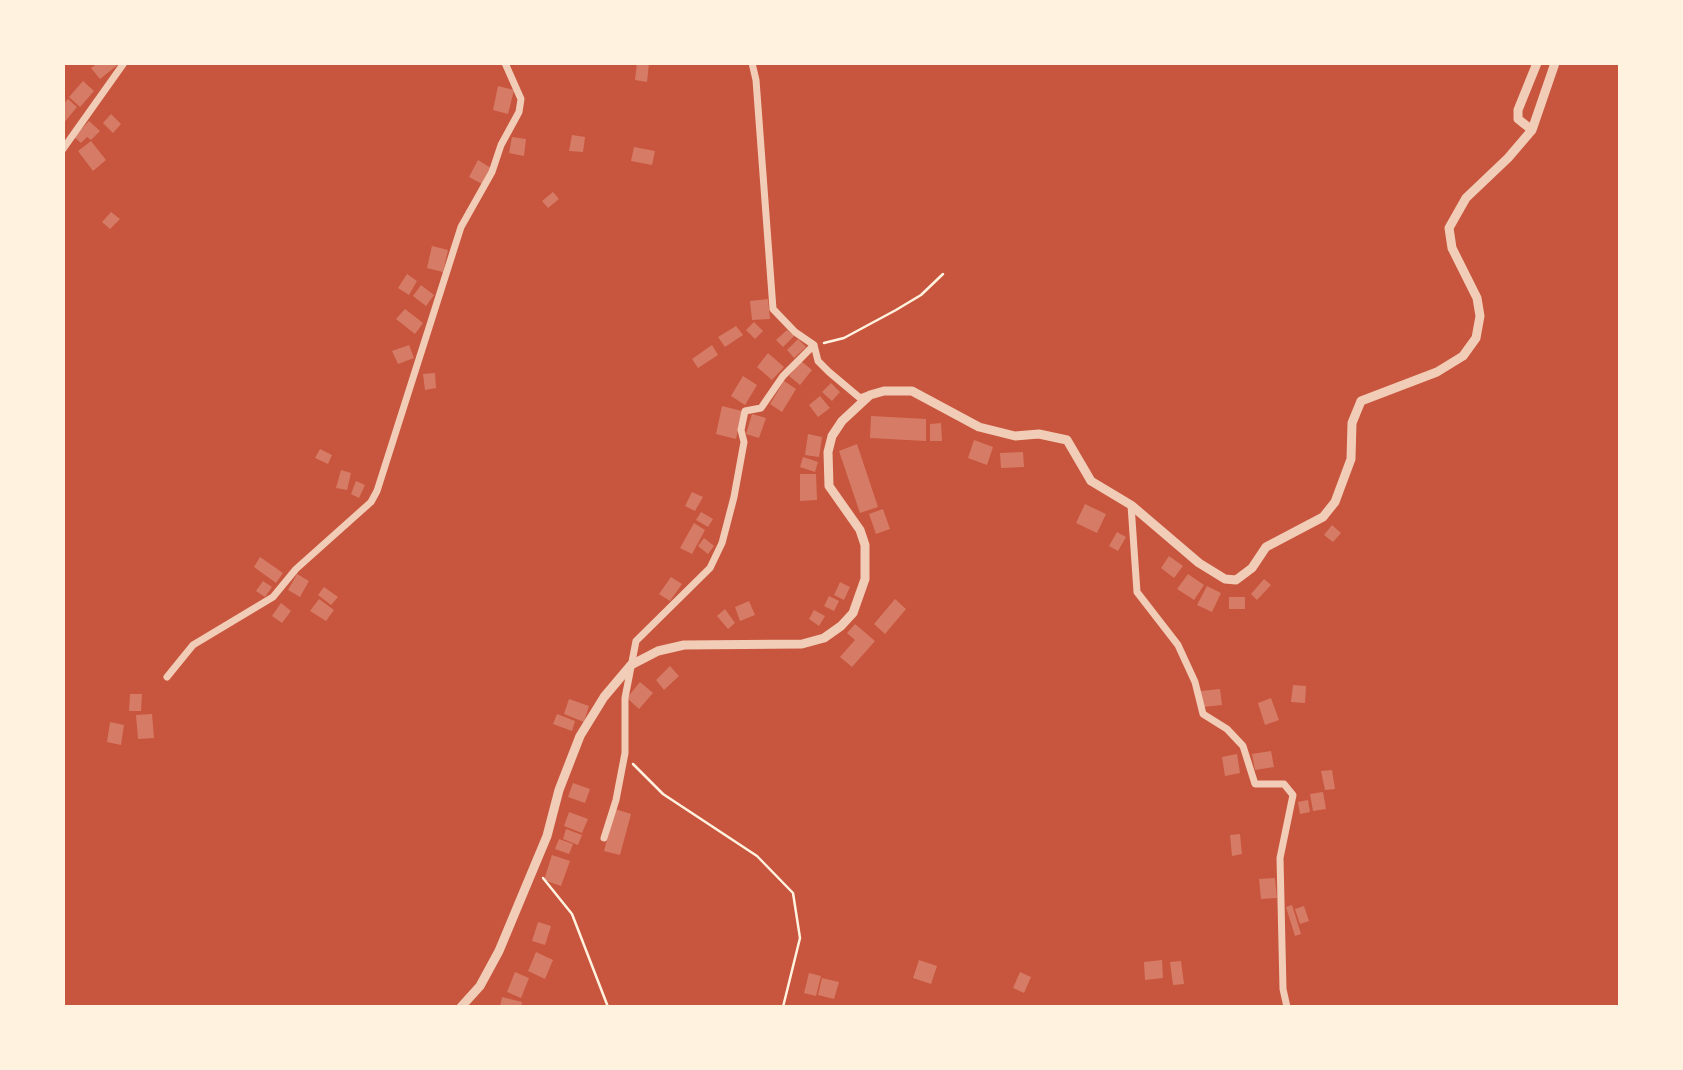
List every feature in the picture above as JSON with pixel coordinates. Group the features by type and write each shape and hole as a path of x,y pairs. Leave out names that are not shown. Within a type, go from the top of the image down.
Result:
{"street":[{"path":"63,149 124,63"},
{"path":"167,677 193,645 273,597 296,569 371,502 377,491 461,227 492,172 501,145 519,112 522,99 505,63"},
{"path":"752,63 756,80 770,299 781,320 814,345 818,361 860,398 884,391 912,391 979,427 1015,436 1039,434 1067,440 1091,481 1131,505 1199,564 1225,579 1236,580 1252,568 1266,547 1322,517 1335,502 1351,459 1352,422 1361,401 1437,372 1463,356 1476,338 1479,316 1477,298 1456,258 1449,228 1466,198 1508,159 1532,130 1555,63"},
{"path":"1532,130 1518,120 1518,110 1537,63"},
{"path":"604,838 625,753 625,698 636,641 644,629 682,596 713,562 734,496 744,442 741,430 745,411 761,408 783,376 814,345"},
{"path":"461,1007 488,974 534,867 580,736 604,696 631,665 658,651 684,645 802,644 824,638 841,626 860,598 865,579 865,545 860,530 829,485 828,452 842,421 870,395"},
{"path":"1131,505 1138,592 1178,645 1195,682 1203,714 1227,729 1242,746 1255,784 1284,784 1293,795 1280,858 1283,989 1287,1007"}],"path":[{"path":"814,345 844,338 896,310 921,295 943,274"},
{"path":"625,753 647,781 757,856 793,893 800,938 783,1007"},
{"path":"534,867 572,914 608,1007"}],"building":[{"path":"98,63 120,63 100,79 91,68"},
{"path":"637,63 649,63 647,82 635,80"},
{"path":"83,81 94,91 80,107 69,97"},
{"path":"498,86 514,90 508,114 493,110"},
{"path":"68,99 77,107 63,124 63,104"},
{"path":"111,114 121,124 113,133 103,123"},
{"path":"89,121 100,131 91,140 87,137 81,143 74,137"},
{"path":"572,135 585,137 583,152 569,151"},
{"path":"512,137 526,139 524,156 509,153"},
{"path":"91,141 106,160 93,171 78,151"},
{"path":"634,147 655,151 652,165 631,161"},
{"path":"478,160 491,168 482,184 469,177"},
{"path":"553,192 559,199 548,208 542,201"},
{"path":"111,212 120,219 110,229 102,222"},
{"path":"432,246 448,250 443,272 427,268"},
{"path":"407,274 417,281 409,295 398,288"},
{"path":"421,285 434,295 426,306 413,296"},
{"path":"768,299 770,319 752,320 750,301"},
{"path":"405,309 423,323 415,334 396,319"},
{"path":"754,322 763,331 755,339 746,330"},
{"path":"736,326 743,335 725,347 718,337"},
{"path":"787,330 794,336 783,347 776,340"},
{"path":"798,339 806,347 794,358 787,350"},
{"path":"409,345 414,358 398,364 392,351"},
{"path":"712,345 718,355 698,368 692,359"},
{"path":"768,353 784,367 772,380 757,367"},
{"path":"801,361 812,370 800,385 789,376"},
{"path":"435,373 436,388 425,390 423,374"},
{"path":"743,376 757,385 745,405 731,396"},
{"path":"784,381 796,389 782,412 770,404"},
{"path":"831,383 840,392 832,401 822,392"},
{"path":"820,396 830,408 818,417 809,405"},
{"path":"722,406 742,411 736,439 716,434"},
{"path":"752,414 766,418 759,438 746,434"},
{"path":"871,416 926,419 926,441 870,438"},
{"path":"941,423 942,441 930,441 930,424"},
{"path":"808,434 822,437 819,457 805,455"},
{"path":"974,440 993,447 987,465 968,458"},
{"path":"857,444 878,507 860,513 839,451"},
{"path":"320,449 332,455 328,464 315,458"},
{"path":"1023,452 1024,467 1001,468 1000,453"},
{"path":"803,457 818,462 815,472 800,467"},
{"path":"341,470 351,473 347,490 336,488"},
{"path":"800,474 816,474 817,500 800,501"},
{"path":"356,481 365,485 359,498 351,494"},
{"path":"692,492 703,497 695,511 685,506"},
{"path":"1085,504 1106,514 1097,533 1076,523"},
{"path":"883,509 890,529 876,534 869,514"},
{"path":"701,512 713,519 708,527 696,520"},
{"path":"694,523 705,530 692,554 680,548"},
{"path":"1332,525 1341,533 1333,542 1324,535"},
{"path":"1117,532 1126,537 1118,551 1109,546"},
{"path":"704,538 714,546 708,554 698,546"},
{"path":"1169,556 1183,566 1174,578 1161,568"},
{"path":"260,557 283,573 276,583 254,567"},
{"path":"297,574 309,581 300,597 288,590"},
{"path":"1188,574 1204,585 1194,600 1177,589"},
{"path":"671,577 682,584 670,601 659,594"},
{"path":"1264,579 1271,585 1257,600 1251,594"},
{"path":"263,581 272,587 265,597 256,591"},
{"path":"840,582 850,587 844,600 834,595"},
{"path":"1207,586 1221,593 1212,612 1197,605"},
{"path":"324,587 338,597 331,605 318,595"},
{"path":"829,596 839,601 834,611 824,606"},
{"path":"1229,597 1245,597 1245,609 1229,609"},
{"path":"319,599 334,610 326,621 310,611"},
{"path":"895,599 906,609 885,634 874,624"},
{"path":"749,601 755,615 740,621 735,607"},
{"path":"281,603 291,611 282,623 272,616"},
{"path":"725,609 735,623 728,629 717,616"},
{"path":"814,610 825,616 819,626 809,619"},
{"path":"855,624 875,641 852,667 840,657 855,640 847,633"},
{"path":"670,666 679,676 664,690 656,680"},
{"path":"640,682 653,693 639,709 627,698"},
{"path":"1293,685 1306,686 1305,703 1291,702"},
{"path":"1220,689 1222,705 1203,707 1201,691"},
{"path":"130,694 142,694 141,711 129,711"},
{"path":"1271,698 1279,720 1265,725 1258,703"},
{"path":"569,699 589,706 584,722 564,714"},
{"path":"152,714 154,738 138,739 136,715"},
{"path":"557,714 575,721 572,731 553,724"},
{"path":"110,722 124,725 121,745 107,742"},
{"path":"1271,751 1274,767 1255,770 1252,754"},
{"path":"1237,754 1240,773 1225,776 1222,757"},
{"path":"1332,770 1335,789 1325,790 1321,771"},
{"path":"573,783 590,789 585,803 568,797"},
{"path":"1323,792 1326,809 1313,811 1310,794"},
{"path":"1308,800 1310,812 1300,814 1298,802"},
{"path":"615,809 631,814 620,855 604,851"},
{"path":"569,812 588,819 582,833 564,826"},
{"path":"566,829 582,835 578,845 563,839"},
{"path":"1240,834 1242,854 1232,856 1230,835"},
{"path":"559,839 573,844 569,854 555,849"},
{"path":"552,855 570,861 561,886 544,880"},
{"path":"1275,878 1277,898 1261,899 1259,879"},
{"path":"1292,905 1301,934 1295,936 1286,907"},
{"path":"1304,906 1309,921 1300,924 1295,909"},
{"path":"538,922 551,926 545,945 532,941"},
{"path":"536,952 553,960 545,979 528,971"},
{"path":"919,960 937,966 931,984 913,978"},
{"path":"1162,960 1163,978 1145,980 1144,962"},
{"path":"1181,961 1184,984 1173,985 1170,962"},
{"path":"515,972 529,978 521,998 507,992"},
{"path":"1020,972 1031,977 1024,993 1013,988"},
{"path":"809,973 821,976 816,996 804,993"},
{"path":"822,978 839,982 834,999 818,995"},
{"path":"502,997 522,1002 521,1007 500,1007"}]}
